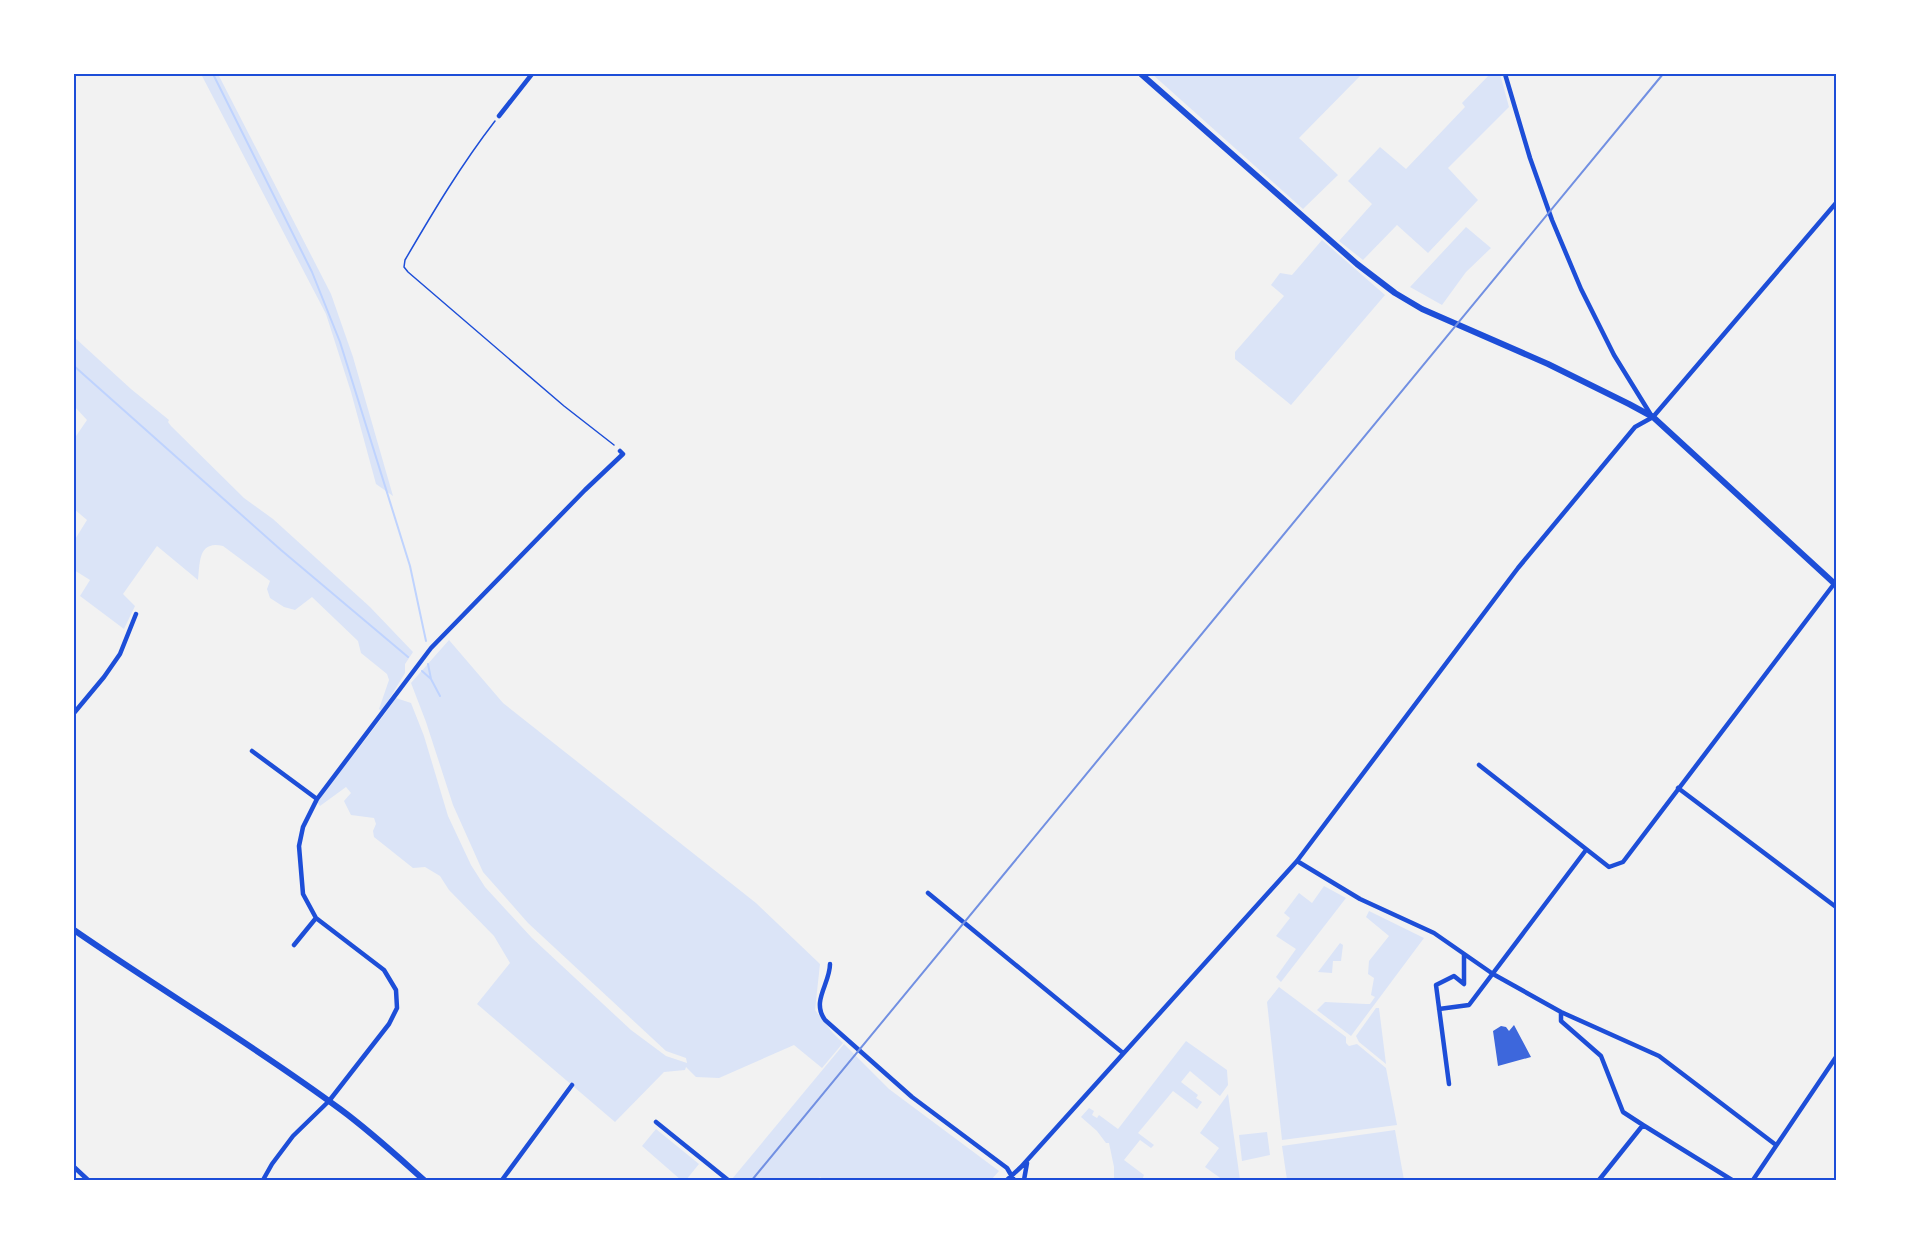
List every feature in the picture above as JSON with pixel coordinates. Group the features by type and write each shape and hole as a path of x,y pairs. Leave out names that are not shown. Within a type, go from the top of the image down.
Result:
{"street":[{"path":"500,116 532,74"},
{"path":"1141,74 1357,264 1395,293 1422,309 1548,364 1653,417"},
{"path":"1479,765 1609,867 1623,862 1835,585 1653,417 1614,356 1581,289 1552,220 1530,158 1505,74"},
{"path":"1011,1180 1297,861 1518,567 1635,426 1653,417 1836,203"},
{"path":"263,1180 293,1136 328,1101 389,1024 397,1008 396,990 384,970 316,918 303,894 299,846 303,827 317,799 431,648 623,454 620,451"},
{"path":"74,713 120,654 136,614"},
{"path":"252,752 317,799"},
{"path":"1678,788 1836,907"},
{"path":"1439,1009 1469,1005 1586,850"},
{"path":"1297,861 1360,899 1434,933 1493,974 1561,1012 1659,1056 1776,1145"},
{"path":"928,893 1123,1053"},
{"path":"294,945 316,918"},
{"path":"74,930 328,1101 385,1145 424,1180"},
{"path":"1449,1084 1436,985 1454,976 1464,984 1464,954"},
{"path":"830,964 829,976 819,1008 825,1020 912,1097 1008,1168 1011,1180"},
{"path":"1561,1012 1561,1021 1600,1056 1623,1112 1732,1180"},
{"path":"1753,1180 1836,1057"},
{"path":"502,1180 573,1085"},
{"path":"656,1122 728,1180"},
{"path":"1599,1180 1643,1125"},
{"path":"1024,1180 1028,1160"},
{"path":"74,1167 88,1180"}],"path":[{"path":"500,116 436,207 405,260 404,267 490,343 614,444"}],"shaded area":[{"path":"201,74 218,74 331,294 353,357 393,496 376,484 351,392 326,314"},
{"path":"1152,74 1362,74 1299,138 1338,175 1303,209"},
{"path":"1490,74 1500,74 1509,107 1448,168 1478,200 1428,253 1397,225 1363,260 1339,241 1372,204 1348,181 1380,147 1406,169 1465,107 1462,103"},
{"path":"1466,227 1491,248 1466,272 1442,305 1410,287"},
{"path":"1322,240 1385,295 1291,405 1235,359 1235,352 1284,296 1271,285 1280,273 1292,275"},
{"path":"74,337 169,420 171,426 244,498 273,519 370,607 413,652 405,664 405,673 382,711 379,709 389,680 387,674 361,653 358,641 312,597 295,610 284,607 270,598 267,589 270,581 223,546 209,546 202,554 198,580 157,546 123,594 135,606 124,629 80,596 90,580 74,570 74,541 87,520 74,509 74,439 87,420 74,406"},
{"path":"449,640 503,703 756,903 820,964 815,1010 843,1043 822,1068 794,1045 719,1078 696,1077 686,1067 685,1070 664,1072 615,1122 477,1004 510,963 494,936 449,890 440,876 425,867 413,868 374,837 373,831 376,824 374,818 351,815 344,801 351,793 346,787 320,806 317,802 396,698 411,703 424,736 448,816 471,865 485,887 532,938 631,1030 666,1056 687,1063 686,1058 666,1051 528,923 483,872 453,805 411,683"},
{"path":"1324,886 1346,898 1281,982 1276,977 1296,949 1276,936 1290,918 1284,913 1299,893 1312,903"},
{"path":"1369,911 1424,938 1351,1036 1317,1010 1325,1002 1370,1004 1375,997 1371,995 1374,978 1368,974 1369,961 1389,936 1366,917"},
{"path":"1340,943 1343,945 1341,961 1333,961 1332,973 1318,972"},
{"path":"1279,987 1346,1037 1346,1043 1349,1046 1357,1044 1386,1068 1397,1125 1282,1140 1267,1002"},
{"path":"1376,1008 1379,1008 1386,1064 1359,1042 1356,1036"},
{"path":"1186,1041 1227,1070 1228,1085 1220,1096 1190,1071 1181,1082 1198,1095 1196,1098 1202,1102 1197,1109 1173,1091 1138,1133 1154,1145 1151,1148 1140,1140 1124,1160 1144,1175 1142,1180 1114,1180 1109,1143 1106,1143 1097,1131 1081,1117 1089,1108 1094,1111 1092,1115 1097,1118 1099,1115 1118,1129"},
{"path":"844,1044 889,1089 999,1171 991,1180 824,1180 820,1177 817,1180 732,1179"},
{"path":"1228,1094 1240,1180 1223,1180 1205,1167 1219,1148 1200,1133"},
{"path":"656,1129 699,1164 686,1180 681,1180 642,1146"},
{"path":"1395,1130 1404,1180 1287,1180 1282,1146"},
{"path":"1267,1132 1270,1155 1242,1161 1239,1135"}],"building":[{"path":"1514,1025 1531,1057 1498,1066 1493,1031 1501,1026 1506,1027 1509,1031"}],"waterway":[{"path":"213,74 312,272 340,342 410,566 426,641"},
{"path":"74,366 281,550 408,657"},
{"path":"428,664 431,679 440,696"},
{"path":"422,671 431,679"}],"railway":[{"path":"752,1180 1663,74"}]}
